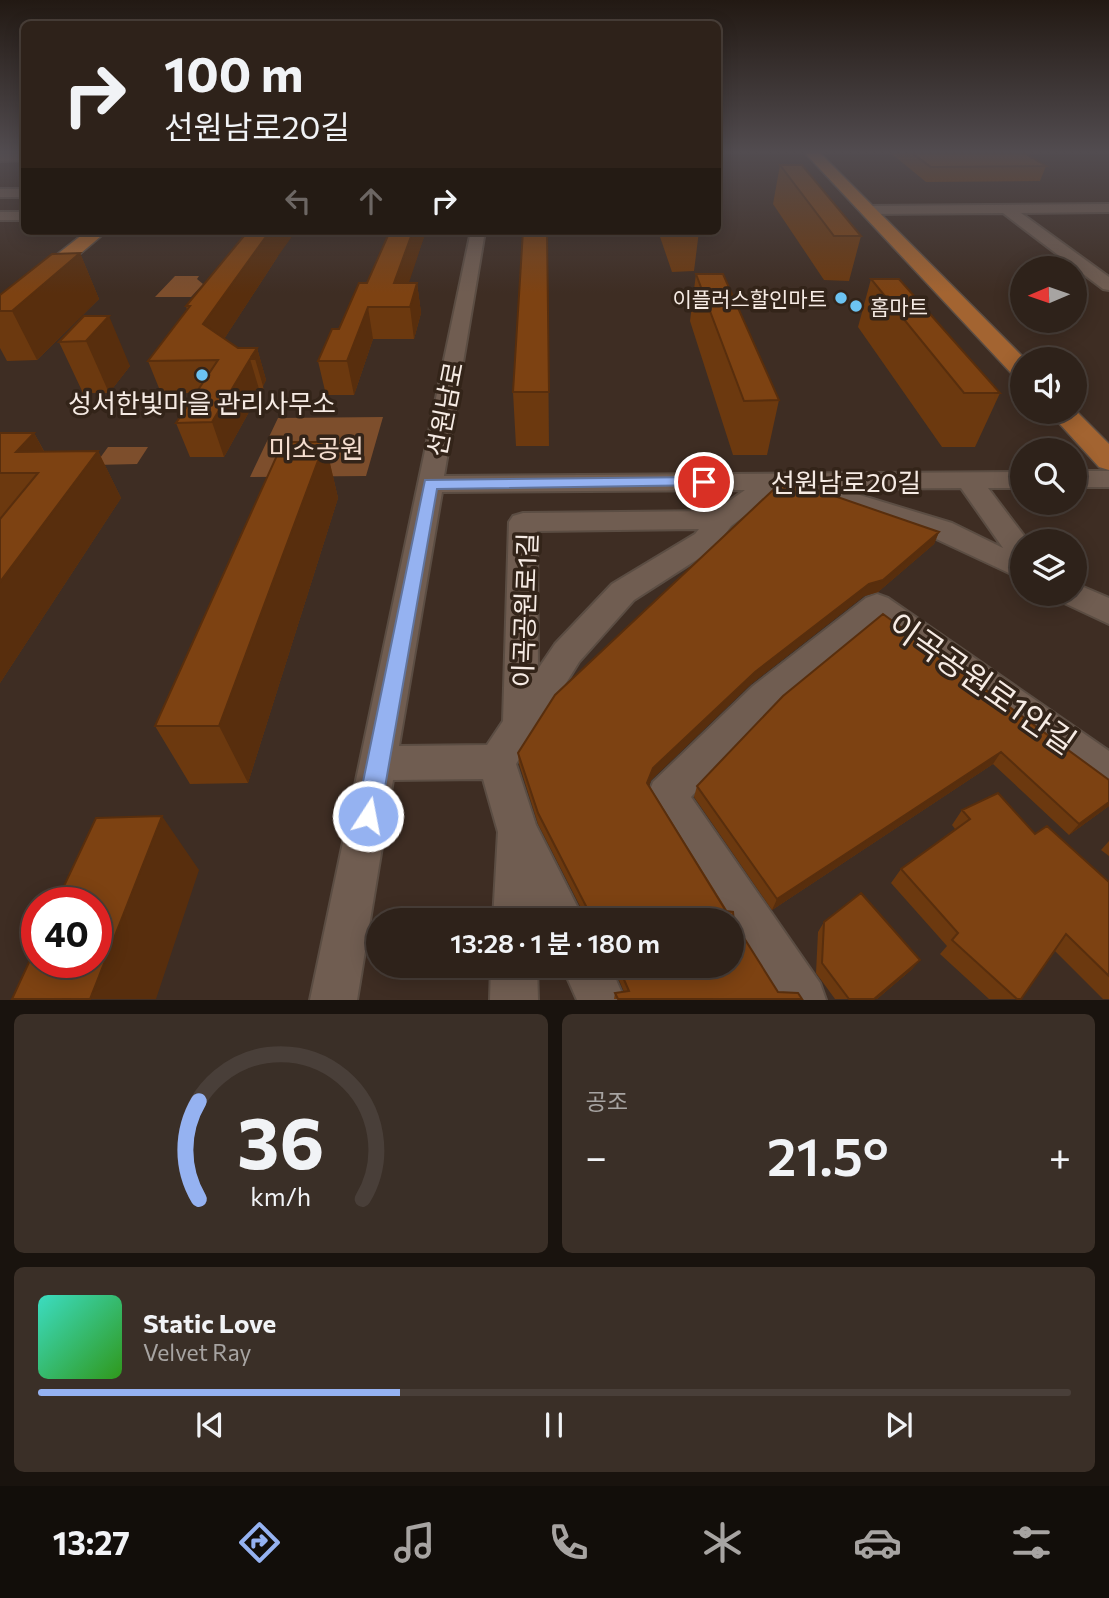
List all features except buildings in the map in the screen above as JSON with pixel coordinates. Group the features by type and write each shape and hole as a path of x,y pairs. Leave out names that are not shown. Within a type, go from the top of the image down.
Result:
{"main road":[{"path":"857,200 1010,358"},
{"path":"0,310 93,235"},
{"path":"1073,424 1109,461"}],"street":[{"path":"867,210 1109,208"},
{"path":"1006,209 1109,285"},
{"path":"0,216 21,215"},
{"name":"선원남로","path":"333,999 477,235"},
{"path":"1087,479 1109,479"},
{"path":"968,480 1010,537"},
{"name":"선원남로20길","path":"430,484 1010,480"},
{"path":"786,481 942,530 1010,563"},
{"name":"이곡공원로1길","path":"496,762 568,653 623,592 705,541 721,520 754,496 786,481"},
{"name":"이곡공원로1길","path":"521,724 523,522 721,520"},
{"path":"1087,601 1109,612"},
{"name":"이곡공원로1안길","path":"803,999 667,795 765,696 877,606 1109,772"},
{"path":"378,763 496,762 517,832 556,908"},
{"path":"516,908 517,832"},
{"path":"514,978 514,999"},
{"path":"591,978 602,999"}],"green space":[{"path":"175,276 199,276 197,279 203,284 191,297 155,297"},
{"name":"미소공원","path":"383,417 366,476 250,477 278,418"},
{"path":"108,447 148,447 137,464 95,465"}],"place":[{"name":"이플러스할인마트","path":"841,298"},
{"name":"홈마트","path":"856,306"},
{"name":"성서한빛마을 관리사무소","path":"202,375"}],"route":[{"path":"368,816 430,484 704,482"}]}
